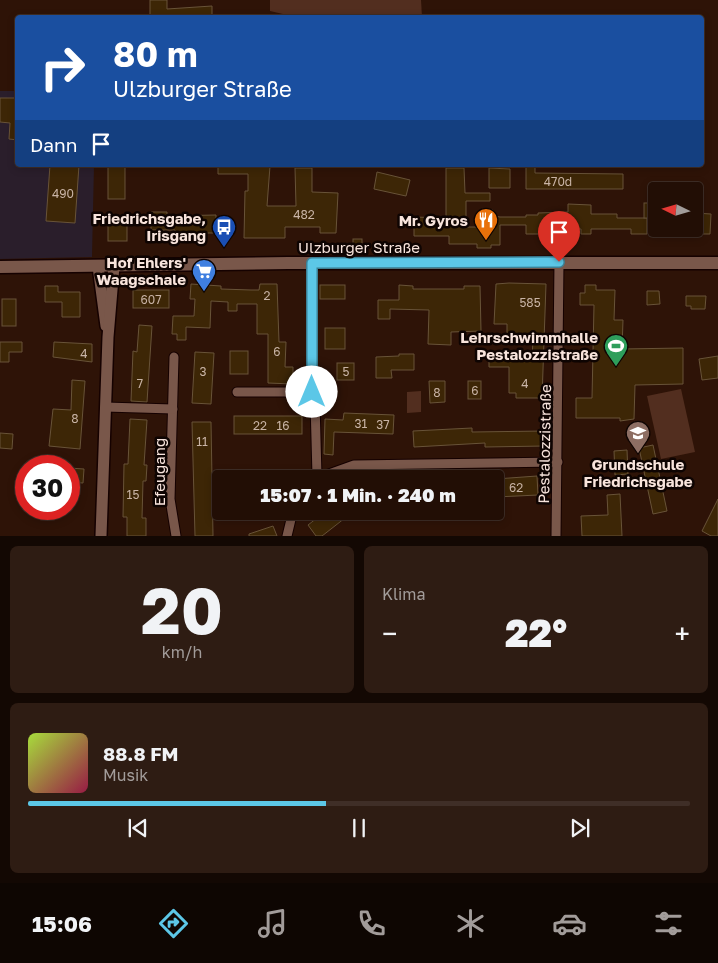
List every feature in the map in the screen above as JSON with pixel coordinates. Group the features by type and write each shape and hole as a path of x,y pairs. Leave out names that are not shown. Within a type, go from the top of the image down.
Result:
{"main road":[{"name":"Ulzburger Straße","path":"0,267 312,263 718,263"}],"street":[{"name":"Pestalozzistraße","path":"556,536 559,262"},
{"path":"312,263 312,392 315,402 316,470"},
{"path":"98,266 108,337"},
{"path":"101,536 108,337 114,266"},
{"name":"Efeugang","path":"174,357 170,499 176,536"},
{"path":"236,392 312,392"},
{"path":"105,407 173,409"},
{"path":"339,470 354,465 558,462"},
{"path":"287,536 291,520"}],"shaded area":[{"path":"270,0 421,0 422,15 287,15 270,11"},
{"path":"0,91 15,91 15,167 94,167 92,257 0,259"},
{"path":"681,389 695,452 661,459 647,396"},
{"path":"421,391 421,412 407,413 407,392"}],"building":[{"path":"150,0 167,0 167,9 212,6 212,15 150,15"},
{"path":"0,98 15,98 15,140 9,139 10,123 0,122"},
{"path":"50,167 79,167 75,223 46,221"},
{"path":"108,167 125,167 125,199 108,199"},
{"path":"218,167 270,167 267,206 296,206 295,168 312,168 312,192 338,193 336,233 320,233 320,227 285,227 285,238 244,238 245,191 248,191 248,174 218,174"},
{"path":"526,167 535,167 535,173 623,174 623,189 526,189"},
{"path":"446,168 464,168 465,193 490,193 490,201 466,201 466,227 484,227 484,210 493,210 493,216 526,217 526,215 538,215 538,213 568,212 568,204 591,205 591,214 617,214 617,218 647,218 647,234 631,234 631,229 591,229 591,234 581,234 581,229 564,229 564,234 526,234 526,225 500,225 500,245 491,245 491,248 477,248 477,244 449,244 449,236 414,236 414,217 446,218"},
{"path":"489,168 510,169 510,188 489,188"},
{"path":"377,172 410,180 406,196 374,189"},
{"path":"644,203 648,203 648,218 644,218"},
{"path":"151,212 167,212 167,216 216,215 216,233 175,233 175,230 151,230"},
{"path":"703,214 711,214 710,234 703,234"},
{"path":"108,217 127,217 127,241 108,241"},
{"path":"353,239 362,239 362,248 353,248"},
{"path":"191,284 221,286 221,289 259,290 260,284 277,284 279,342 286,342 285,367 293,367 293,384 268,383 268,334 257,334 257,304 237,304 237,311 228,311 228,302 211,301 210,328 186,327 186,340 177,340 177,334 172,334 173,316 194,316 195,299 190,299"},
{"path":"496,284 546,284 542,398 516,398 516,393 509,393 509,367 489,367 489,358 532,359 533,340 507,339 507,324 494,324"},
{"path":"320,285 345,285 345,299 320,299"},
{"path":"399,285 413,286 413,289 464,289 464,286 480,286 481,331 451,332 451,345 428,344 429,310 390,309 390,319 378,319 378,300 399,300"},
{"path":"585,285 596,285 596,290 615,290 614,320 623,320 622,349 683,348 683,384 635,385 634,419 620,421 620,418 576,418 576,398 592,398 594,305 580,305 580,293 585,293"},
{"path":"45,286 58,286 58,292 80,292 80,317 62,317 62,302 45,302"},
{"path":"133,290 169,290 169,308 133,308"},
{"path":"647,291 659,291 660,304 647,305"},
{"path":"686,296 706,296 705,309 691,309 691,306 686,306"},
{"path":"2,299 16,299 16,326 2,326"},
{"path":"139,325 152,326 147,402 131,401 133,351 137,352"},
{"path":"325,328 345,328 345,349 325,349"},
{"path":"0,342 22,342 22,352 9,352 9,362 0,362"},
{"path":"54,342 92,344 92,362 53,357"},
{"path":"230,351 248,351 248,374 230,374"},
{"path":"195,352 214,353 211,404 192,403"},
{"path":"399,354 414,354 414,370 391,370 392,378 376,378 376,357 399,356"},
{"path":"718,356 718,378 702,380 699,359"},
{"path":"337,363 354,363 354,380 337,380"},
{"path":"72,380 85,381 80,449 49,446 53,409 71,410"},
{"path":"429,381 445,381 445,402 430,403"},
{"path":"468,381 481,381 481,399 468,399"},
{"path":"344,413 394,415 393,434 334,432 333,455 324,454 325,419 343,420"},
{"path":"234,416 302,416 302,434 234,434"},
{"path":"130,419 147,420 144,465 147,465 146,481 143,481 142,518 146,518 146,536 127,536 127,517 123,517 124,464 128,464"},
{"path":"192,422 211,422 213,536 195,536"},
{"path":"472,428 472,432 545,431 545,446 485,447 485,443 414,447 413,431"},
{"path":"0,433 13,434 12,449 0,448"},
{"path":"653,445 667,511 653,514 639,448"},
{"path":"627,450 628,474 615,475 614,451"},
{"path":"80,469 84,469 83,483 80,483"},
{"path":"537,476 538,495 504,497 504,478"},
{"path":"620,494 622,536 582,536 581,516 608,515 607,495"},
{"path":"718,499 718,536 711,536 702,531"},
{"path":"314,520 342,520 322,536 316,536 308,525"},
{"path":"273,526 277,536 249,536 249,534"}],"place":[{"name":"Mr. Gyros","path":"486,241"},
{"name":"Friedrichsgabe, Irisgang","path":"224,248"},
{"name":"Hof Ehlers' Waagschale","path":"204,292"},
{"name":"Lehrschwimmhalle Pestalozzistraße","path":"616,367"},
{"name":"Grundschule Friedrichsgabe","path":"638,454"}],"route":[{"path":"312,392 312,263 559,262"}]}
